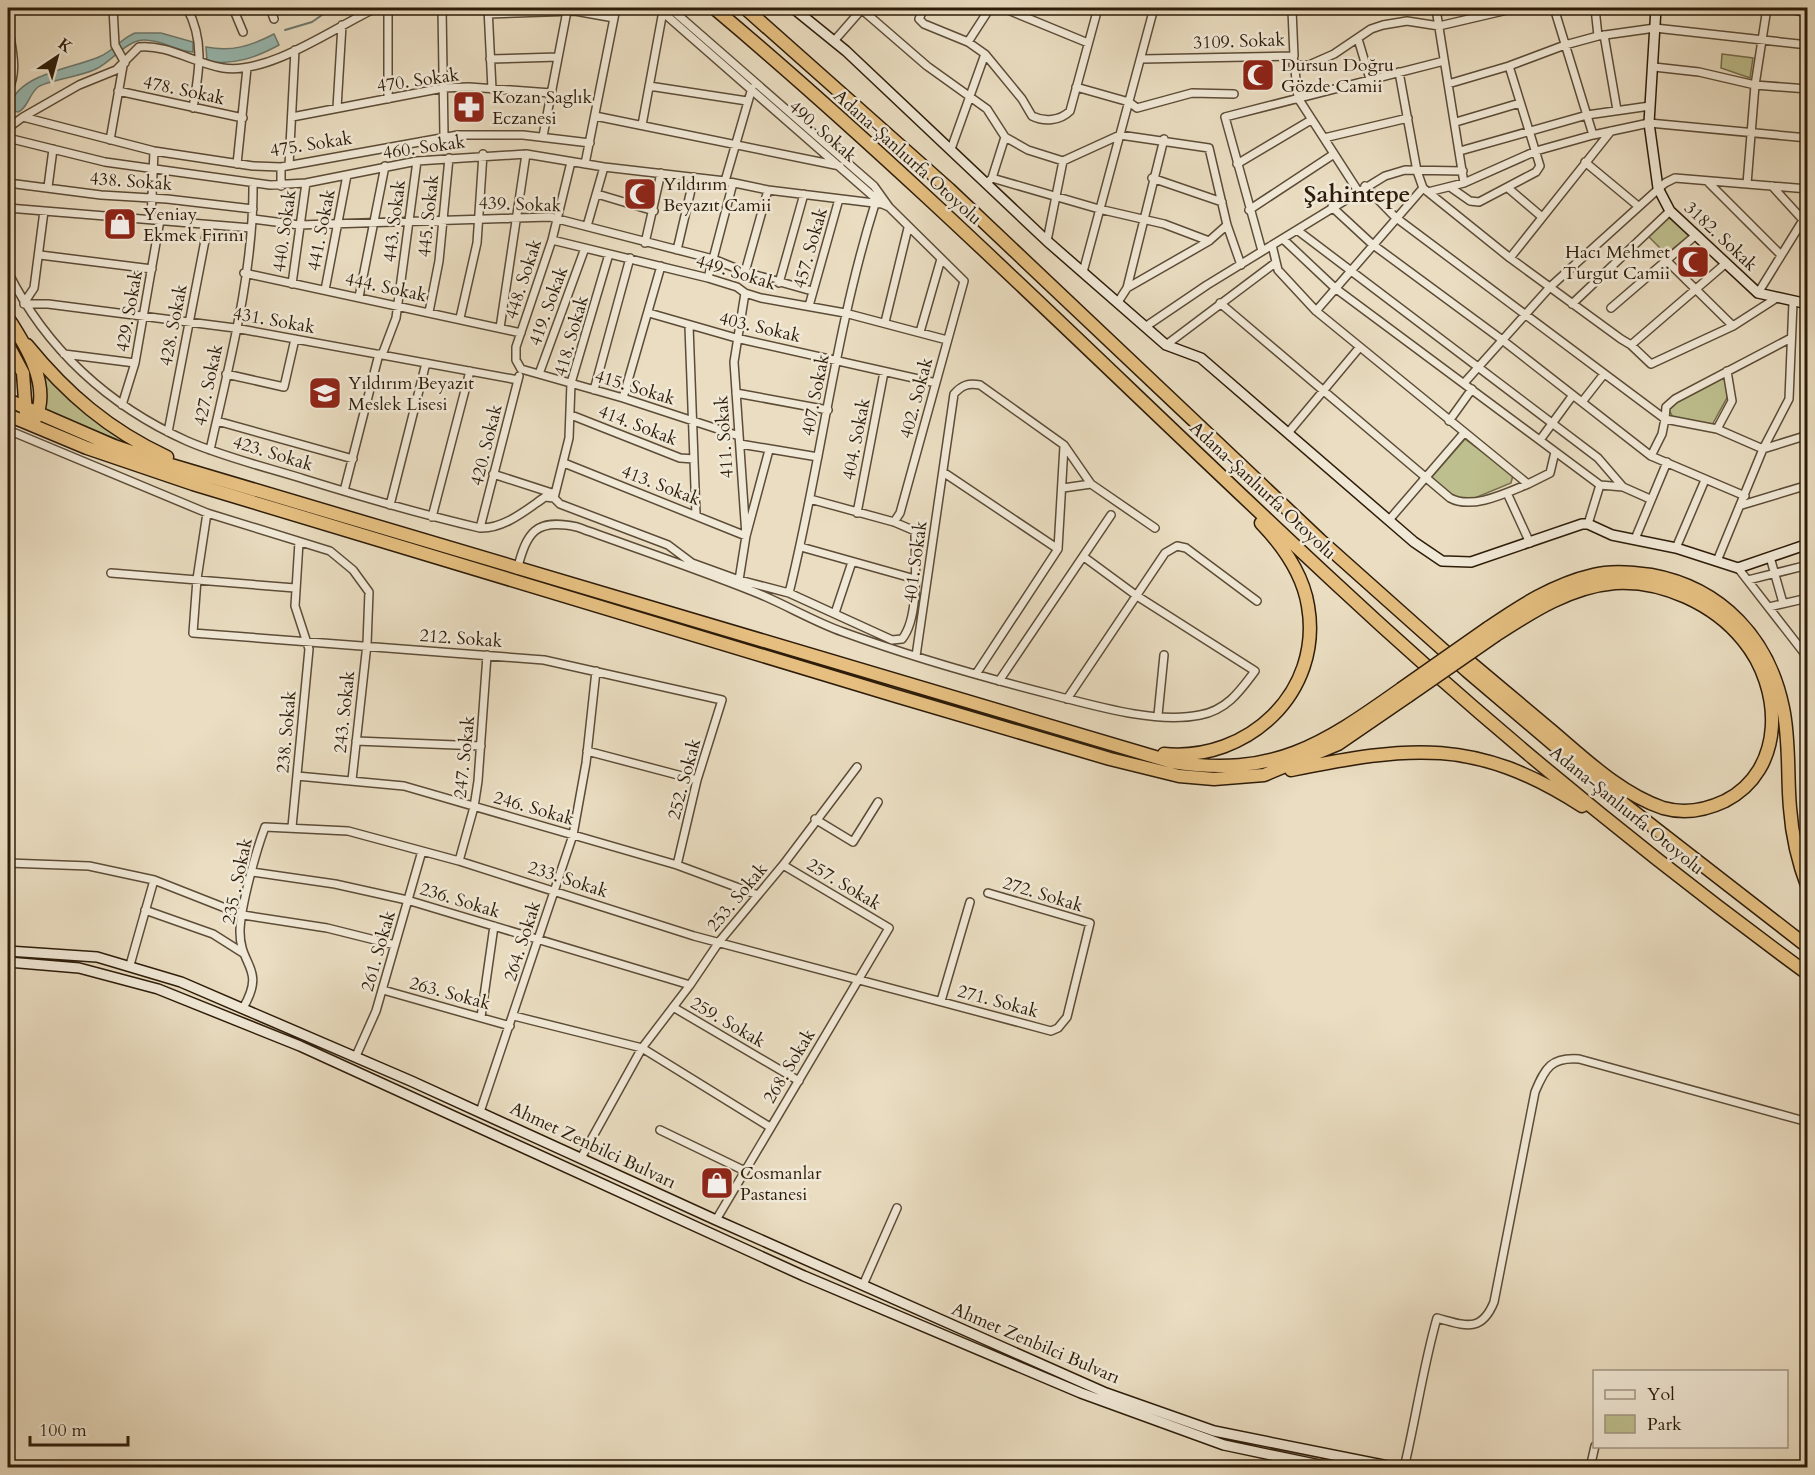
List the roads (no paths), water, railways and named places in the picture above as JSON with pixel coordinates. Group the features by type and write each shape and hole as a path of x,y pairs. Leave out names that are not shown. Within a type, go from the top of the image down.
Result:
{"highway":[{"name":"Adana-Şanlıurfa Otoyolu","path":"714,8 935,204 1336,584 1530,755 1808,974"},
{"name":"Adana-Şanlıurfa Otoyolu","path":"746,8 949,189 1320,540 1467,671 1620,801 1808,947"},
{"path":"8,318 27,345 62,386 111,427 171,458 241,485"},
{"path":"8,345 23,374 26,416 124,462 1162,773 1214,779 1264,775 1382,753 1415,751 1468,756 1503,765 1536,778 1584,807 1662,861"},
{"path":"27,345 38,385 32,420"},
{"path":"8,400 24,406"},
{"path":"8,414 1112,746 1187,764 1230,766 1262,762 1293,754 1320,744 1405,693"},
{"path":"1112,746 1180,755 1204,753 1228,746 1268,723 1287,700 1305,664 1310,641 1308,606 1294,566 1274,537 1206,462"},
{"path":"1246,469 1575,751 1627,791 1665,808 1696,810 1716,805 1739,792 1755,776 1764,761 1772,740 1772,717 1768,691 1760,667 1744,641 1730,626 1689,598 1648,586 1628,583 1603,585 1560,597 1492,632"},
{"path":"1264,775 1338,744 1405,693 1492,632 1528,602 1567,582 1608,572 1646,574 1678,582 1702,592 1735,615 1761,647 1778,686 1786,728 1793,838 1808,888"}],"main road":[{"path":"793,8 834,41 989,181 1047,241 1145,327 1166,345 1201,358 1430,555 1454,564 1471,562 1582,524 1588,524 1612,536 1676,548 1738,568 1808,544"},
{"name":"3182. Sokak","path":"1656,8 1649,123 1658,189 1670,211 1758,293 1793,302 1807,303"},
{"name":"Ahmet Zenbilci Bulvarı","path":"8,951 97,957 181,982 356,1056 716,1220 1106,1393 1214,1431 1398,1467"},
{"name":"Ahmet Zenbilci Bulvarı","path":"8,962 79,968 121,976 158,989 300,1046 804,1276 1081,1393 1224,1445 1334,1467"}],"street":[{"path":"113,8 115,45 124,64"},
{"path":"188,8 197,31 200,62 194,108"},
{"path":"233,8 243,32"},
{"path":"270,8 274,19"},
{"path":"110,140 124,64 134,50 146,46 223,68 247,68 295,50 376,8"},
{"path":"388,8 388,99"},
{"path":"441,8 444,136"},
{"path":"585,164 616,8"},
{"path":"834,41 860,8 927,66 987,109 1005,137 1028,150 1063,161 1120,135 1164,139 1209,148 1227,225 1241,265"},
{"path":"924,8 919,19 924,24 968,42 985,54 1022,99 1032,116 1039,120 1060,118 1067,114 1098,8"},
{"path":"968,42 990,8"},
{"path":"1003,8 1088,43"},
{"path":"1083,272 1142,59 1152,8 1292,10 1392,8"},
{"path":"1408,8 1456,8"},
{"path":"1293,65 1309,64 1334,54 1383,25 1407,21 1439,26 1516,8"},
{"path":"1554,8 1593,135"},
{"path":"1595,8 1617,110"},
{"path":"1747,184 1755,85 1767,8"},
{"path":"1785,8 1808,13"},
{"path":"642,124 664,9 874,186 882,205"},
{"name":"490. Sokak","path":"664,9 841,166 964,281"},
{"path":"1436,9 1464,183"},
{"name":"3109. Sokak","path":"1142,59 1294,56 1292,10"},
{"path":"492,89 488,11 567,11 614,18"},
{"path":"543,136 567,11"},
{"path":"8,24 14,69 14,79 8,91"},
{"path":"337,108 342,25"},
{"path":"1448,84 1601,35 1655,28 1761,42 1808,45"},
{"path":"1358,39 1370,79"},
{"path":"281,186 292,117 295,50"},
{"path":"951,148 985,54"},
{"path":"1294,56 1293,65 1298,98 1358,191"},
{"path":"490,59 558,57"},
{"path":"1262,251 1225,117 1444,61"},
{"path":"8,128 79,85 124,64"},
{"path":"1450,187 1470,201 1479,202 1536,172 1540,166 1509,66"},
{"path":"1654,67 1699,72 1755,85 1808,89"},
{"path":"237,164 247,68"},
{"path":"1400,72 1417,171 1426,190 1510,258 1631,345 1651,364 1732,326 1775,298"},
{"path":"649,86 747,101"},
{"path":"1076,87 1129,102 1137,108 1192,93 1234,94"},
{"name":"470. Sokak","path":"292,117 443,88 551,93"},
{"path":"708,278 729,182 734,144 752,88"},
{"name":"478. Sokak","path":"118,91 243,118"},
{"path":"1456,122 1520,104"},
{"path":"1460,151 1587,115 1650,106"},
{"path":"595,116 841,166"},
{"name":"475. Sokak","path":"23,117 154,151 237,164 285,166 444,136 543,136 590,143"},
{"path":"1324,138 1408,118"},
{"path":"1237,164 1311,120"},
{"path":"1316,311 1395,217 1426,190 1464,183 1536,151 1611,130 1649,123 1808,138"},
{"path":"1510,258 1611,130"},
{"path":"1005,137 989,181 1144,220 1209,241"},
{"name":"460. Sokak","path":"8,138 105,162 253,184 281,186 417,161 483,154 526,154 604,167 694,177 768,190 882,205"},
{"path":"1118,302 1127,288 1152,178 1164,139"},
{"path":"48,188 53,149"},
{"path":"151,219 154,151"},
{"path":"460,318 475,253 480,218 483,154"},
{"path":"500,328 526,154"},
{"path":"1250,210 1334,154"},
{"name":"445. Sokak","path":"429,312 437,274 449,158"},
{"name":"443. Sokak","path":"344,491 381,354 394,328 411,220 417,161"},
{"path":"1047,241 1054,196 1063,161"},
{"name":"448. Sokak","path":"521,369 515,354 552,240 571,162"},
{"path":"1585,162 1638,206"},
{"path":"359,297 385,166"},
{"path":"587,226 604,167"},
{"path":"1145,327 1365,186 1395,173 1463,171"},
{"path":"645,243 661,173"},
{"name":"441. Sokak","path":"325,290 347,175"},
{"path":"677,250 694,177"},
{"path":"1152,178 1222,202"},
{"path":"1465,382 1550,286 1638,206 1675,178 1808,189"},
{"path":"1707,181 1781,255"},
{"name":"438. Sokak","path":"8,183 101,195 253,209"},
{"name":"440. Sokak","path":"292,284 306,183"},
{"name":"427. Sokak","path":"210,450 235,328 253,219 253,184"},
{"path":"1365,186 1395,217 1665,419 1717,429 1763,449 1808,435"},
{"path":"1772,186 1803,220"},
{"path":"1508,188 1542,217"},
{"path":"745,272 768,190"},
{"path":"597,194 654,211"},
{"path":"779,283 804,194"},
{"name":"457. Sokak","path":"809,306 839,199"},
{"name":"407. Sokak","path":"789,593 801,547 845,313 882,205"},
{"path":"1332,207 1372,244 1501,339 1651,456 1745,496"},
{"path":"8,208 251,228"},
{"path":"24,303 32,294 40,255 44,211"},
{"path":"1572,304 1670,211"},
{"path":"1758,293 1808,212"},
{"name":"439. Sokak","path":"253,219 299,225 517,216 557,218 645,243 713,259 779,283 812,291"},
{"name":"429. Sokak","path":"122,405 135,363 160,220"},
{"name":"428. Sokak","path":"168,432 208,225"},
{"path":"1127,288 1209,241 1227,225"},
{"path":"885,322 908,228"},
{"path":"1297,230 1349,272 1598,458 1623,487"},
{"path":"1611,308 1668,262 1696,235"},
{"path":"1283,239 1335,288 1600,484 1623,487 1650,499"},
{"name":"449. Sokak","path":"552,240 708,278 736,286 745,293 885,322 947,340"},
{"path":"1272,246 1275,263 1288,282 1316,311 1528,484"},
{"name":"419. Sokak","path":"539,374 585,248"},
{"name":"418. Sokak","path":"555,496 564,463 572,415 572,383 609,254"},
{"path":"40,255 152,268"},
{"path":"594,390 630,258"},
{"path":"920,332 941,259"},
{"path":"1668,262 1732,326"},
{"path":"1166,345 1275,263"},
{"path":"1631,345 1725,264"},
{"path":"623,398 661,266"},
{"name":"423. Sokak","path":"8,272 24,303 86,378 122,405 168,432 210,450 390,505 480,528 492,527 507,521 545,497 555,496"},
{"name":"444. Sokak","path":"244,273 521,333"},
{"name":"402. Sokak","path":"894,522 900,513 964,281"},
{"name":"411. Sokak","path":"739,580 746,536 734,362 736,338 745,293"},
{"path":"1717,561 1742,505 1763,449 1789,399 1793,302"},
{"name":"431. Sokak","path":"24,303 143,315 235,328 518,380"},
{"path":"1220,303 1425,477 1458,502 1467,503 1507,493 1550,473 1555,452"},
{"name":"403. Sokak","path":"649,313 736,338 936,383"},
{"path":"689,326 696,514"},
{"path":"1651,456 1662,434 1666,407 1675,399 1791,338"},
{"path":"226,374 284,387 296,339"},
{"path":"1288,433 1359,348"},
{"path":"64,354 135,363"},
{"path":"390,505 426,363"},
{"name":"415. Sokak","path":"521,369 623,398 693,421 769,450 818,457"},
{"name":"420. Sokak","path":"480,528 521,369"},
{"path":"432,517 470,371"},
{"path":"1717,429 1732,401 1726,371"},
{"name":"404. Sokak","path":"857,513 884,372"},
{"path":"1582,402 1604,374"},
{"name":"401. Sokak","path":"916,657 954,394 961,386 970,383 980,385 1064,445"},
{"path":"1449,421 1472,389"},
{"path":"736,393 828,410"},
{"path":"1540,440 1573,395"},
{"name":"414. Sokak","path":"572,415 680,458 694,459"},
{"path":"216,421 353,459"},
{"name":"243. Sokak","path":"8,430 207,513 330,551 353,570 369,592 366,647 352,780"},
{"path":"1389,520 1464,433"},
{"path":"1064,445 1091,484 1155,528"},
{"path":"976,674 1058,549 1064,445"},
{"path":"746,536 769,450"},
{"path":"1635,539 1667,462"},
{"name":"413. Sokak","path":"564,463 696,514 746,536"},
{"path":"943,472 1058,549"},
{"path":"493,474 555,496 560,504 668,545 692,563 739,580 789,593 892,640 902,639 909,630 915,579 915,531 894,522 810,499"},
{"path":"1676,548 1704,480"},
{"path":"1062,488 1091,484"},
{"path":"1588,524 1600,484"},
{"path":"1742,505 1808,485"},
{"path":"1507,493 1530,543"},
{"path":"197,579 207,513"},
{"path":"999,681 1112,516"},
{"path":"515,581 524,546 533,531 544,524 558,523 577,527 754,591 841,631 916,657 999,681 1116,710 1158,716 1179,717 1217,711 1229,703 1255,671 1137,596 1084,557"},
{"name":"238. Sokak","path":"292,827 309,649 295,606 299,542"},
{"path":"1067,699 1165,553 1177,546 1186,548 1257,601"},
{"path":"801,547 915,579"},
{"path":"1770,557 1783,603"},
{"path":"835,613 852,562"},
{"path":"1748,580 1808,565"},
{"path":"1738,568 1808,658"},
{"path":"111,573 295,588"},
{"name":"212. Sokak","path":"197,579 193,633 544,660 722,700"},
{"path":"1769,607 1806,599 1808,615"},
{"name":"247. Sokak","path":"459,861 474,807 488,655"},
{"path":"1158,716 1164,655"},
{"name":"264. Sokak","path":"480,1112 540,940 573,835 587,751 596,671"},
{"name":"252. Sokak","path":"677,866 697,780 722,700"},
{"path":"356,741 481,746"},
{"path":"587,751 697,780"},
{"name":"253. Sokak","path":"580,1158 642,1048 690,985 719,942 783,865 857,767"},
{"name":"246. Sokak","path":"297,776 404,786 677,866 758,895"},
{"path":"816,819 853,842 878,802"},
{"name":"233. Sokak","path":"265,827 348,831 459,861 719,942 858,980"},
{"name":"235 . Sokak","path":"243,1008 254,990 254,982 250,963 243,953 240,933 252,872 265,827"},
{"name":"261. Sokak","path":"356,1056 382,990 422,851"},
{"path":"8,863 89,866 154,880 243,915 327,928 395,945"},
{"name":"257. Sokak","path":"783,865 889,928"},
{"name":"236. Sokak","path":"252,872 335,884 407,900 690,985"},
{"path":"130,965 154,880"},
{"name":"272. Sokak","path":"988,892 1090,923"},
{"path":"941,1001 970,902"},
{"path":"145,910 213,934 243,953"},
{"name":"271. Sokak","path":"858,980 1051,1031 1058,1028 1067,1017 1090,923"},
{"path":"481,1017 494,926"},
{"name":"268. Sokak","path":"716,1220 889,928"},
{"name":"263. Sokak","path":"382,990 510,1026"},
{"name":"259. Sokak","path":"673,1007 799,1081"},
{"path":"514,1016 642,1048 770,1127"},
{"path":"1404,1467 1423,1388 1425,1363 1437,1318 1474,1325 1486,1317 1494,1302 1535,1092 1546,1070 1552,1064 1558,1059 1579,1059 1808,1122"},
{"path":"660,1130 745,1171"},
{"path":"863,1285 897,1208"},
{"path":"1590,1467 1595,1448"}],"water":[{"path":"135,33 161,33 193,42 193,52 156,41 137,41 96,69 38,87 21,110 18,112 9,110 13,98 33,80 101,56"},
{"path":"274,34 279,45 262,53 235,61 207,61 206,47 224,49 241,47"}],"waterway":[{"path":"285,30 312,22 332,8"}],"place":[{"name":"Dursun Doğru Gözde Camii","path":"1258,75"},
{"name":"Kozan Saglık Eczanesi","path":"469,107"},
{"name":"Yıldırım Beyazıt Camii","path":"640,194"},
{"name":"Yeniay Ekmek Fırını","path":"120,224"},
{"name":"Hacı Mehmet Turgut Camii","path":"1693,262"},
{"name":"Yıldırım Beyazıt Meslek Lisesi","path":"325,393"},
{"name":"Cosmanlar Pastanesi","path":"717,1183"}],"district":[{"name":"Şahintepe","path":"1357,194"}]}
